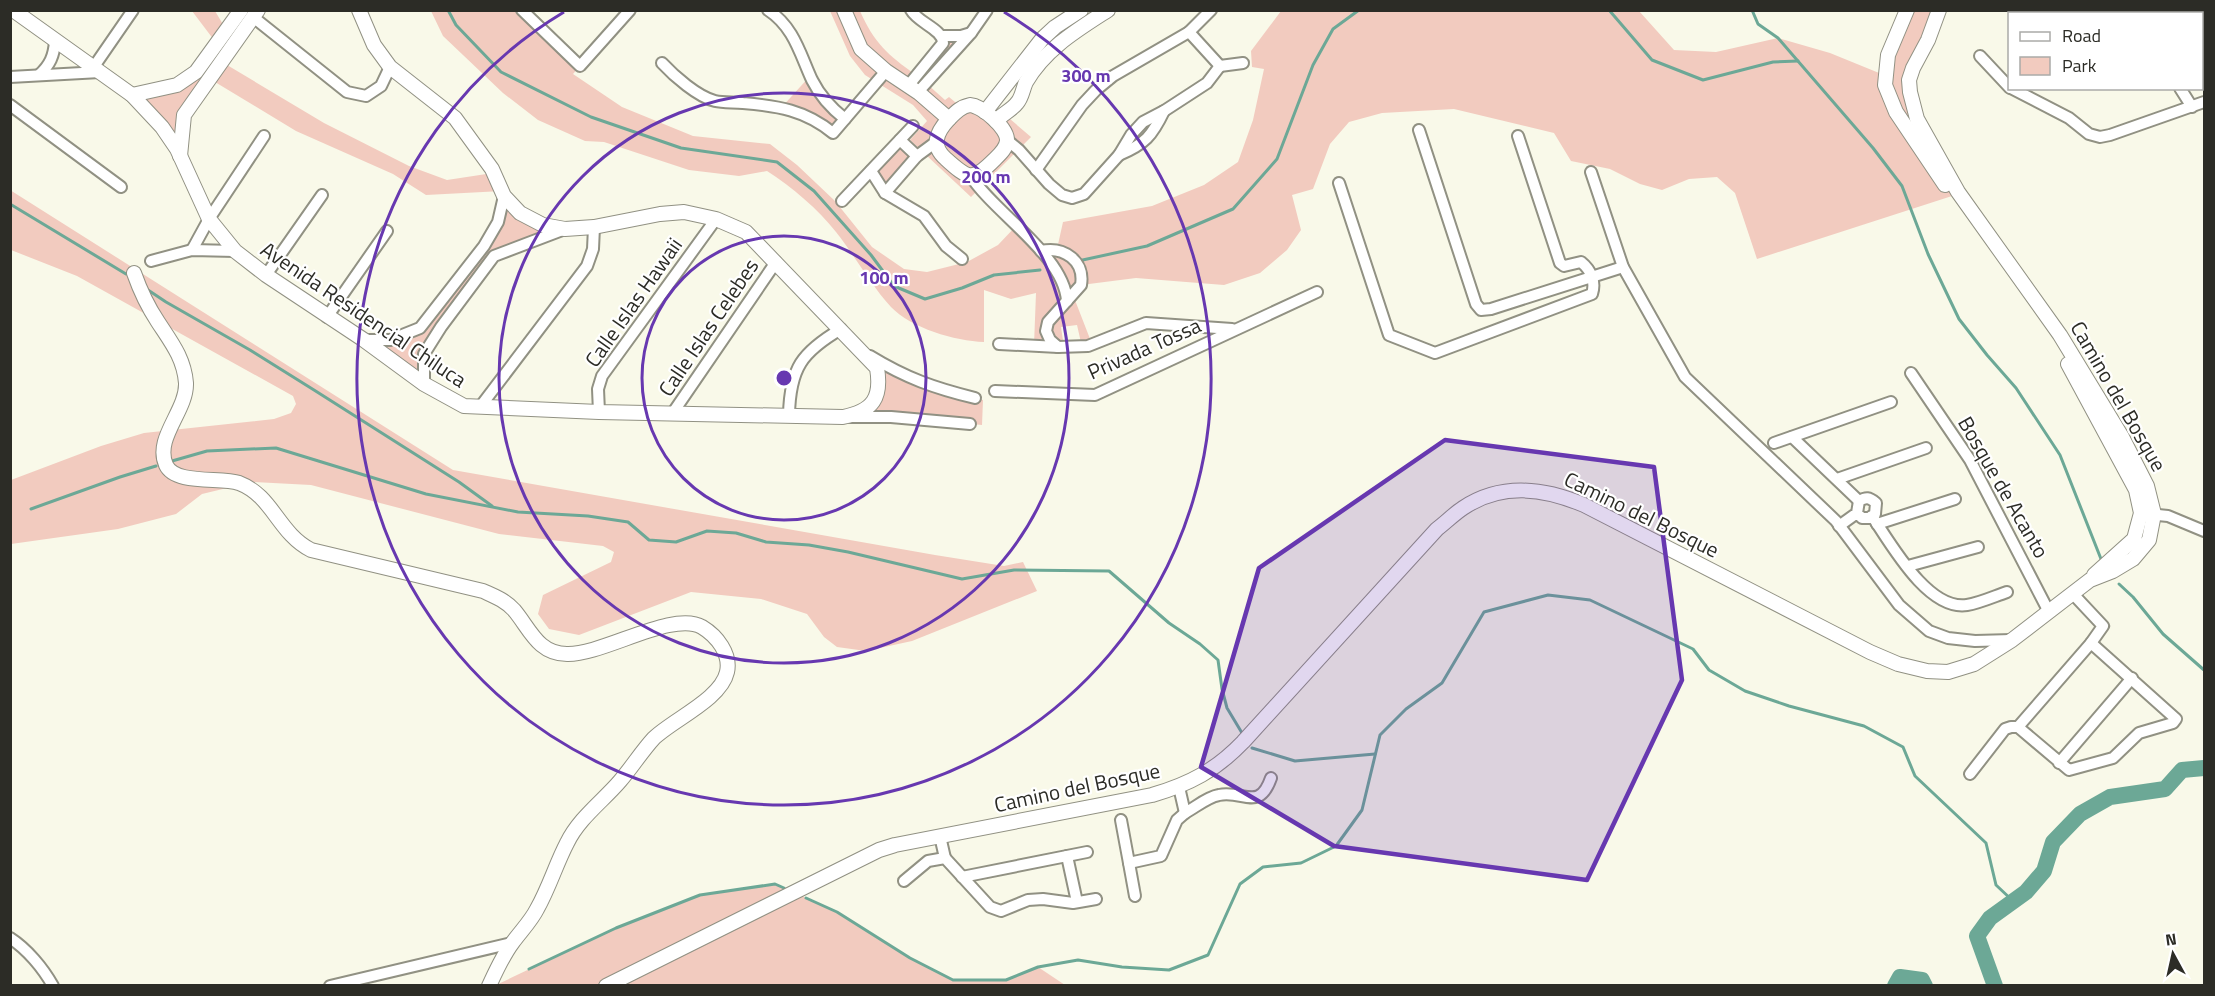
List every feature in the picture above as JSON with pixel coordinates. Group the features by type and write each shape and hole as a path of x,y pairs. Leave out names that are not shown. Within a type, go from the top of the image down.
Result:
{"street":[{"path":"10,77 96,70 133,10"},
{"name":"Avenida Residencial Chiluca","path":"359,10 374,45 390,67 460,124 492,169 504,196 520,213 543,225 565,229 594,227 660,214 684,212 716,219 746,232 877,368 880,385 874,402 861,414 843,417"},
{"path":"522,10 580,66 630,10"},
{"path":"768,10 779,18 797,42 812,80 830,107 845,119"},
{"path":"844,10 861,49 949,119"},
{"path":"911,10 915,17 943,36 961,36 971,33"},
{"path":"913,89 971,33 987,10"},
{"path":"993,113 1020,78 1042,39 1055,27 1081,10"},
{"path":"993,113 1017,103 1020,78 1061,42 1108,10"},
{"path":"1036,170 1082,105 1096,90 1113,76 1189,32 1211,10"},
{"path":"1907,10 1888,55 1885,75 1890,100 1942,181 2042,318 2147,514 2168,516 2205,531"},
{"name":"Camino del Bosque","path":"606,986 879,850 924,839 1152,795 1179,787 1224,762 1437,529 1463,507 1501,492 1539,490 1584,505 1870,652 1898,664 1927,671 1948,672 1974,664 2012,640 2090,580 2134,539 2147,514 2147,486 2116,427 2060,334 1958,192 1917,119 1910,92 1910,80 1913,68 1928,40 1939,10"},
{"name":"Avenida Residencial Chiluca","path":"16,11 132,95 162,127 180,156 209,219 235,251 424,384 464,406 672,414 891,417 970,424"},
{"path":"251,13 347,92 366,96 381,86 390,67"},
{"path":"132,95 177,85 196,72 251,13"},
{"path":"180,156 184,116 251,13"},
{"path":"1189,32 1220,66"},
{"path":"913,89 943,43 943,36"},
{"path":"39,75 49,66 54,54 55,40"},
{"path":"1980,56 2008,86"},
{"path":"662,63 678,80 713,101 772,105 807,115 833,133 886,71"},
{"path":"1007,140 1004,150 980,173 970,175 962,173 939,153 936,142 937,132 961,107 977,106 993,113 1007,140 1062,195 1072,198 1084,194 1119,155 1131,135 1143,122 1207,83 1220,66 1243,63"},
{"path":"2014,90 2069,118 2089,134 2100,137 2205,102"},
{"path":"2181,90 2192,107"},
{"path":"10,105 121,187"},
{"path":"818,121 830,107"},
{"path":"842,201 913,126"},
{"path":"1419,130 1476,304 1481,310 1491,309 1623,267"},
{"path":"192,250 209,219 264,136"},
{"path":"1339,183 1389,335 1435,353 1592,294 1593,277 1581,262 1567,266 1560,262 1518,136"},
{"path":"900,140 917,156"},
{"path":"885,193 917,156 936,142"},
{"path":"871,171 885,193 924,216 946,246 962,259"},
{"path":"1591,172 1623,267 1685,377 1839,526 1899,605 1929,631 1948,638 1975,641 2012,640"},
{"path":"970,175 979,189 1041,251 1065,285 1068,301"},
{"path":"266,275 322,195"},
{"path":"364,340 390,340 420,328 484,246 498,222 504,196"},
{"name":"Calle Islas Hawaii","path":"599,412 598,389 602,376 716,219"},
{"path":"480,407 587,266 593,249 594,227"},
{"path":"424,384 424,354 441,327 494,256 565,229"},
{"path":"327,317 387,231"},
{"name":"Privada Tossa","path":"1041,251 1057,249 1068,254 1079,267 1082,279 1081,285 1048,322 1046,331 1050,340 1058,347"},
{"path":"151,261 192,250 235,251"},
{"name":"Calle Islas Celebes","path":"672,414 776,262"},
{"path":"134,273 141,293 179,355 184,369 186,387 183,400 165,442 163,455 167,468 177,475 193,479 239,483 255,492 267,503 288,533 298,543 311,550 483,591 500,598 513,609 533,639 547,650 565,655 584,653 682,622 701,626 717,639 726,655 727,672 719,690 654,739 620,781 577,826 567,842 538,908 512,943 489,986"},
{"name":"Privada Tossa","path":"995,391 1095,395 1317,292"},
{"name":"Privada Tossa","path":"999,344 1088,346 1146,323 1235,329"},
{"path":"789,415 789,390 799,364 817,343 841,329"},
{"name":"Avenida Residencial Chiluca","path":"866,354 898,374 934,388 975,398"},
{"name":"Bosque de Acanto","path":"1911,373 1970,460 2049,612"},
{"path":"1774,443 1891,402"},
{"path":"1792,436 1859,501"},
{"path":"1837,479 1926,448"},
{"path":"1859,501 1870,498 1876,502 1875,520 1918,580 1934,596 1952,605 1967,605 2007,592"},
{"path":"1857,513 1862,518 1875,520 1955,499"},
{"path":"1839,526 1857,513 1859,501"},
{"path":"1908,566 1978,547"},
{"path":"2018,727 2103,626 2073,594"},
{"path":"1970,774 2005,729 2011,726 2018,727 2068,770 2111,759 2137,735 2176,722 2175,717 2091,643"},
{"path":"2060,763 2132,678"},
{"path":"1129,863 1161,856 1177,820 1213,796 1222,794 1248,798 1259,797 1267,789 1271,778"},
{"path":"1179,787 1185,813"},
{"path":"1121,820 1135,896"},
{"path":"940,836 945,858 990,907 1001,911 1028,900 1043,898 1077,902 1096,899"},
{"path":"924,839 928,861"},
{"path":"962,877 1087,852"},
{"path":"1067,856 1077,902"},
{"path":"904,881 928,861 945,858"},
{"path":"10,938 20,944 53,986"},
{"path":"330,986 512,943"}],"highlighted area":[{"path":"1445,440 1654,467 1682,680 1587,880 1334,846 1201,767 1259,568"}],"green space":[{"path":"192,11 215,11 227,31 241,11 258,11 222,62 324,123 409,166 447,180 493,173 502,191 426,195 393,174 296,131 210,79 184,115 180,156 132,95 177,85 217,44"},
{"path":"431,11 522,11 580,66 573,74 622,107 693,136 770,144 797,165 835,201 872,247 904,269 927,272 967,262 998,245 1016,226 1041,251 1057,249 1063,222 1152,206 1204,185 1238,162 1253,120 1264,69 1252,67 1251,51 1281,11 1639,11 1674,50 1716,52 1778,38 1830,53 1884,75 1907,11 1939,11 1910,92 1958,192 1952,196 1757,259 1735,193 1717,177 1689,179 1662,190 1640,184 1610,169 1571,161 1554,133 1454,109 1382,113 1349,122 1330,144 1313,189 1292,195 1301,230 1287,250 1260,273 1224,285 1136,278 1081,285 1073,295 1092,344 1082,347 1077,325 1061,327 1064,347 1034,345 1036,293 1011,299 984,290 984,342 972,341 947,336 922,327 891,307 829,223 795,191 767,171 739,176 689,170 604,142 585,141 538,120 503,93 443,36"},
{"path":"830,11 860,11 883,48 916,75 949,39 959,39 927,84 945,100 949,97 961,107 1003,113 1031,137 971,197 910,140 927,121 913,105 865,75 850,56"},
{"path":"810,76 845,119 833,133 781,108"},
{"path":"900,140 917,156 885,193 871,171"},
{"path":"10,190 453,470 935,555 1004,566 1023,562 1037,591 912,641 866,651 837,647 824,637 807,614 761,599 691,592 579,635 549,629 538,614 543,595 611,562 614,552 603,546 499,534 311,485 252,482 202,494 176,514 118,529 11,544 11,480 101,446 144,433 274,419 291,413 296,404 293,396 77,276 11,250"},
{"path":"504,196 520,213 565,229 494,256 424,354 424,384 364,340 420,328 484,246"},
{"path":"866,354 934,388 983,400 982,425 861,413 880,385"},
{"path":"775,884 837,912 910,958 953,980 1006,980 1038,967 1065,985 494,986 616,928 700,895"}],"waterway":[{"path":"448,10 456,25 501,72 591,117 681,148 777,162 814,191 871,255 894,286 925,299 994,275 1040,270"},
{"path":"1078,261 1147,246 1233,209 1277,159 1313,65 1333,29 1359,10"},
{"path":"1609,10 1652,60 1703,80 1773,62 1798,61"},
{"path":"1752,10 1758,24 1778,38 1873,148 1902,186 1928,254 1959,319 2016,388 2060,455 2101,559"},
{"path":"10,204 126,274"},
{"path":"145,288 314,390 459,482 492,506"},
{"path":"172,461 207,451 276,448 426,494 518,512 588,516 628,522 649,540 676,542 707,531 736,533 766,542 809,545 848,552 962,579 1014,570 1109,571 1169,623 1200,644 1218,660 1227,708 1242,733"},
{"path":"31,509 156,466"},
{"path":"2119,584 2133,597 2163,634 2204,670"},
{"path":"806,898 837,912 910,958 953,980 1006,980 1038,967 1078,960 1122,967 1169,970 1208,955 1240,884 1263,867 1301,863 1336,846 1362,810 1380,735 1406,709 1442,683 1484,612 1548,595 1590,600 1693,649 1709,670 1745,691 1789,706 1864,726 1903,747 1915,776 1986,843 1996,885 2013,901"},
{"path":"1252,748 1295,761 1375,754"},
{"path":"1995,986 1977,936 1990,918 2026,892 2044,871 2053,842 2080,814 2110,797 2165,789 2182,770 2204,768"},
{"path":"529,969 616,928 700,895 775,884 784,888"},
{"path":"1895,986 1900,977 1922,980 1925,986"}]}
